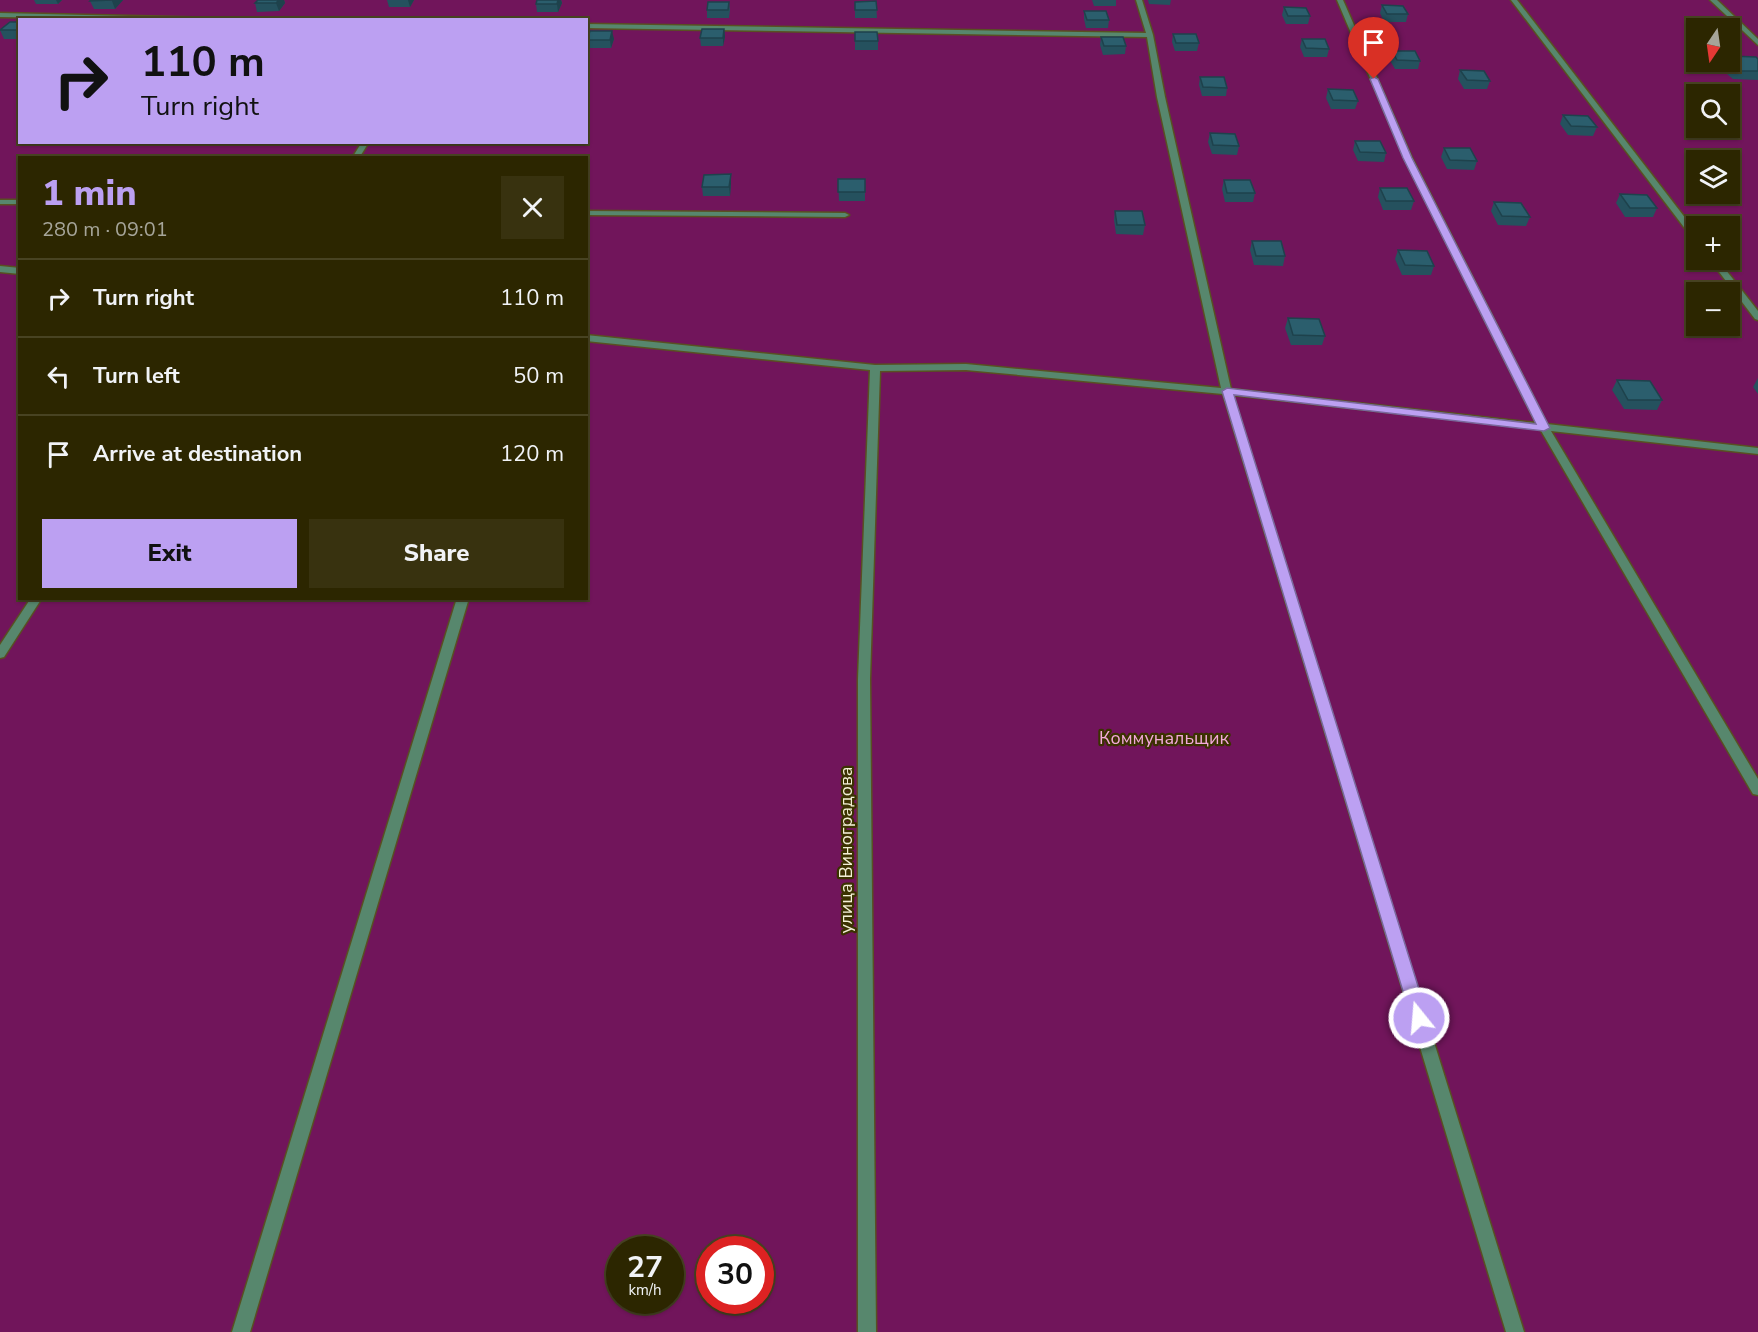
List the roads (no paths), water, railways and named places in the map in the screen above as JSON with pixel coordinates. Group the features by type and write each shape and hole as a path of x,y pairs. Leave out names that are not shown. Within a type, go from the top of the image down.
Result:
{"street":[{"path":"1138,0 1150,35 1161,97 1227,391 1515,1332"},
{"path":"1340,0 1408,158 1544,428 1758,790"},
{"path":"1514,0 1686,224"},
{"path":"1713,0 1758,43"},
{"path":"0,15 129,18"},
{"path":"588,26 1150,35"},
{"path":"0,202 18,202"},
{"path":"588,213 845,215"},
{"path":"0,269 18,271"},
{"path":"1722,270 1758,317"},
{"path":"588,338 875,368 966,367 1227,391 1758,451"},
{"name":"улица Виноградова","path":"867,1332 864,679 875,368"},
{"path":"0,654 36,600"},
{"path":"241,1332 463,600"}],"park label":[{"name":"Коммунальщик","path":"1164,738"}]}
